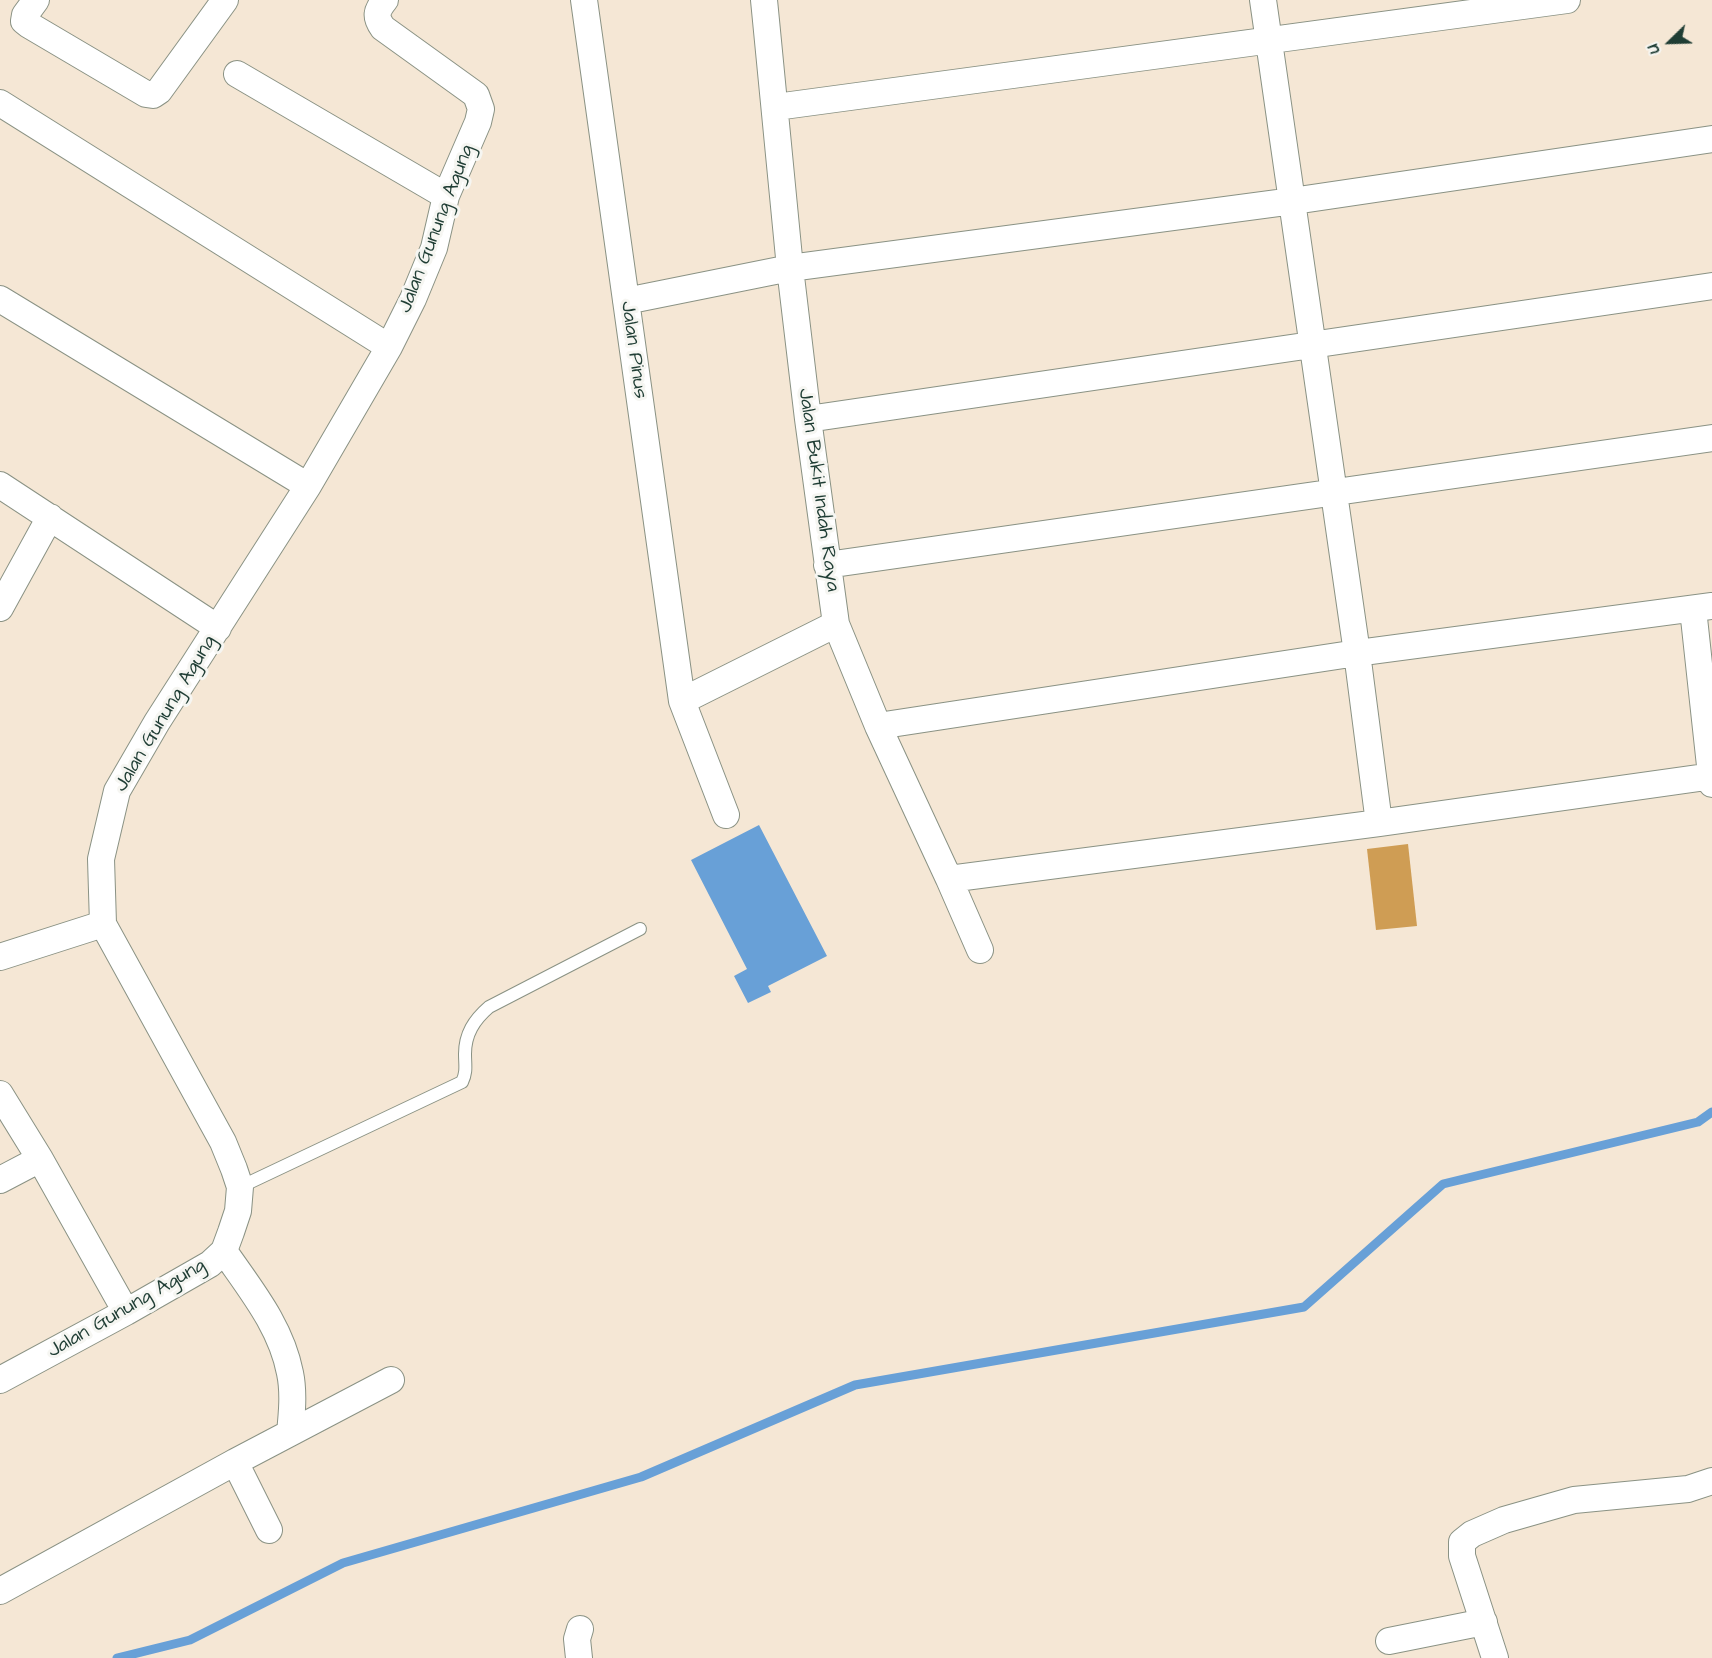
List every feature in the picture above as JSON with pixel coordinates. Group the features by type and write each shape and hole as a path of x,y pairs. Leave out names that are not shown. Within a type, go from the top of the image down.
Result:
{"street":[{"path":"36,0 25,15 24,21 28,26 146,94 153,95 159,91 225,0"},
{"name":"Jalan Gunung Agung","path":"0,1380 210,1264 224,1251 238,1211 240,1187 223,1142 103,924 101,859 117,791 157,722 308,486 389,347 413,299 434,248 446,196 478,122 481,109 476,95 383,28 377,19 377,9 385,0"},
{"name":"Jalan Pinus","path":"584,0 682,700 726,815"},
{"name":"Jalan Bukit Indah Raya","path":"764,0 790,268 836,624 878,726 950,879 980,950"},
{"path":"1263,0 1357,653 1379,823"},
{"path":"776,107 1567,0"},
{"path":"237,74 446,196"},
{"path":"0,103 389,347"},
{"path":"626,301 790,268 1293,201 1712,139"},
{"path":"808,419 1712,286"},
{"path":"0,299 308,486"},
{"path":"827,565 1712,438"},
{"path":"0,485 218,628"},
{"path":"0,608 50,517"},
{"path":"878,726 1357,653 1703,608 1712,779 950,879"},
{"path":"682,700 836,624"},
{"path":"0,957 103,924"},
{"path":"0,1094 40,1159 126,1312"},
{"path":"0,1180 40,1159"},
{"path":"224,1251 268,1314 282,1345 291,1373 290,1433"},
{"path":"0,1591 235,1462 391,1380"},
{"path":"235,1462 269,1530"},
{"path":"1495,1658 1462,1556 1462,1542 1472,1534 1504,1520 1574,1500 1704,1489"},
{"path":"1389,1641 1484,1622"},
{"path":"579,1658 577,1640 580,1629"}],"lane":[{"path":"240,1187 462,1082 466,1072 466,1038 471,1027 489,1007 640,930"}],"water":[{"path":"759,825 827,956 768,986 771,992 748,1003 734,976 747,969 691,860"}],"building":[{"path":"1408,844 1417,926 1376,930 1367,849"}],"waterway":[{"path":"117,1658 190,1640 343,1563 641,1477 855,1385 1304,1307 1443,1184 1698,1122 1712,1112"}]}
